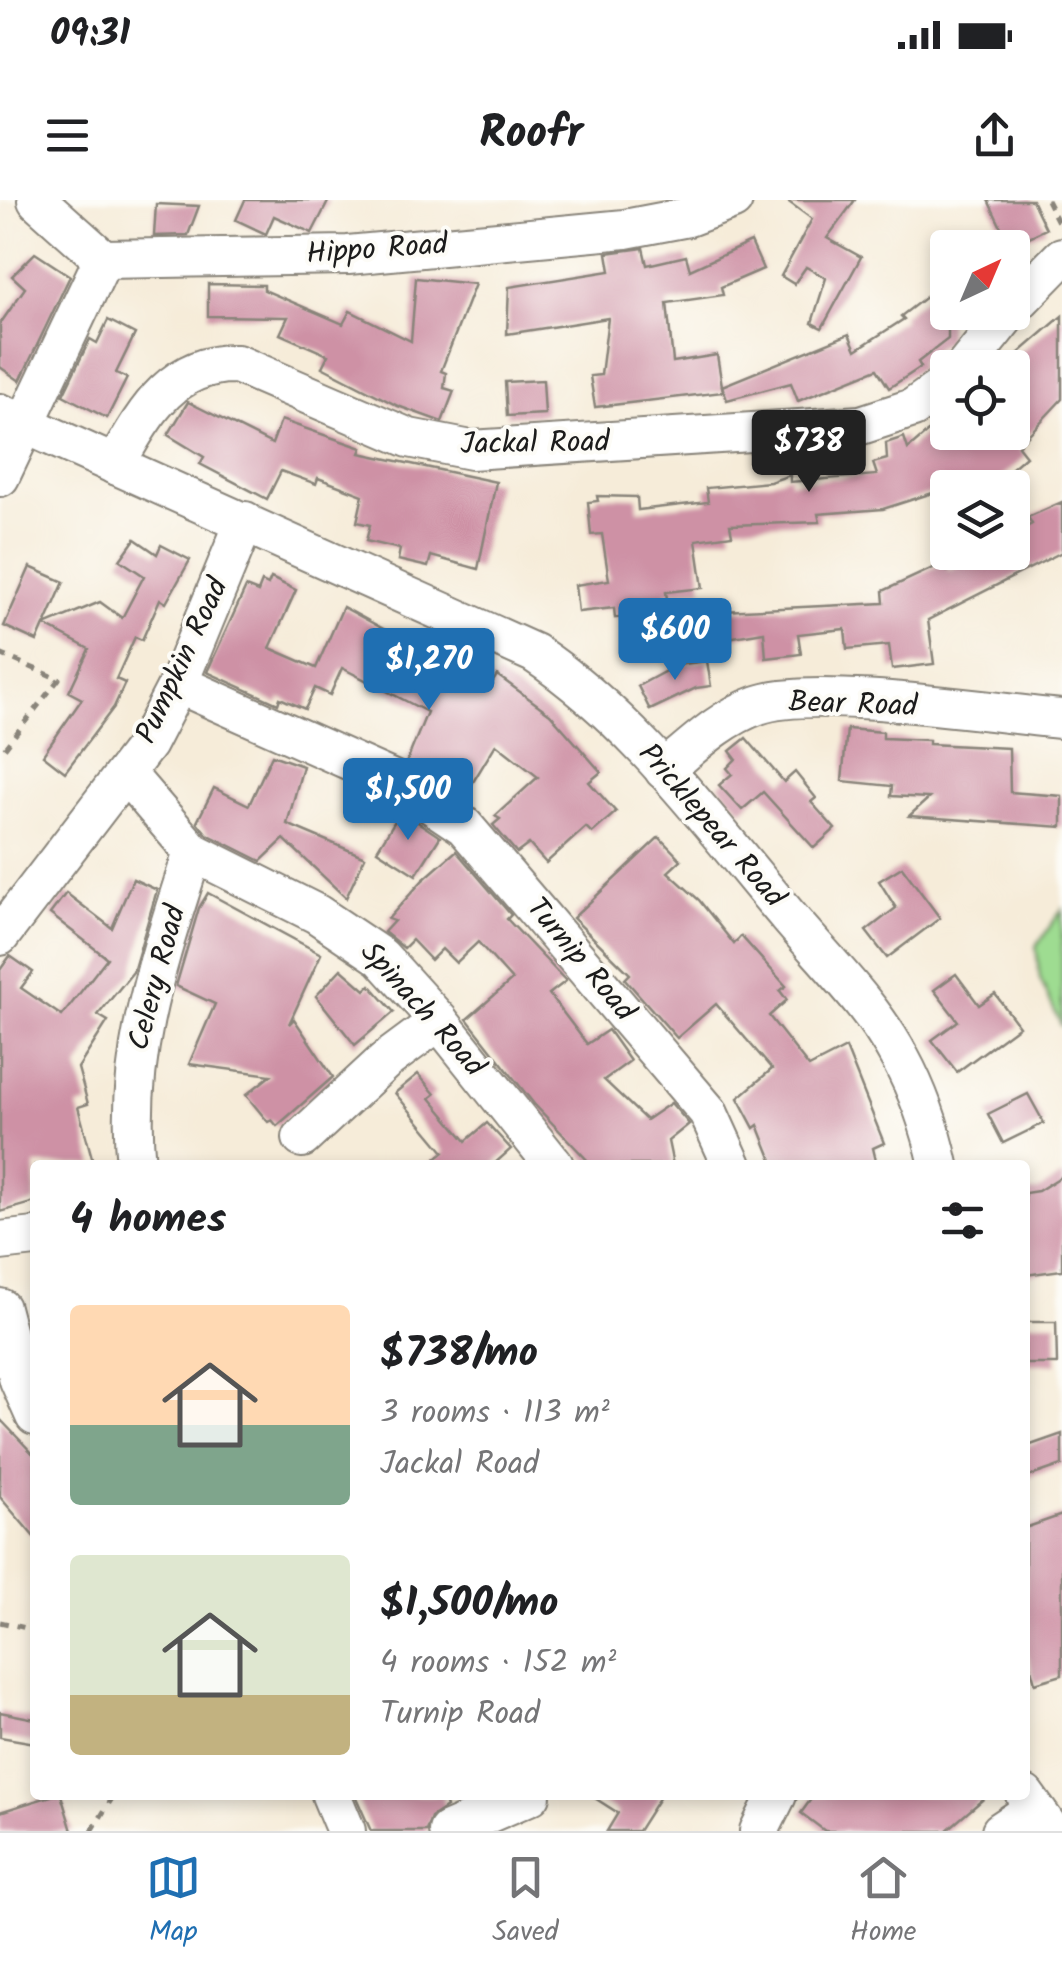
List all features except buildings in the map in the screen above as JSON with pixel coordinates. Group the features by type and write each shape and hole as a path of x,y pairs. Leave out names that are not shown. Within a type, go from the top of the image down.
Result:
{"street":[{"path":"0,477 12,419 104,259 37,200"},
{"name":"Hippo Road","path":"104,259 331,256 427,248 625,229 688,217 734,200"},
{"path":"1030,290 1062,257"},
{"path":"979,350 995,330"},
{"name":"Jackal Road","path":"115,465 145,414 167,388 191,370 214,363 249,368 409,438 471,450 861,424 913,408 930,396"},
{"name":"Pricklepear Road","path":"12,419 534,653 614,715 864,1006 898,1054 918,1092 938,1160"},
{"name":"Pumpkin Road","path":"0,936 127,774 178,684 245,521"},
{"name":"Turnip Road","path":"178,684 400,783 464,826 708,1112 730,1160"},
{"name":"Bear Road","path":"664,770 720,723 762,703 831,699 1062,718"},
{"name":"Spinach Road","path":"127,774 193,852 357,938 381,957 439,1020 550,1160"},
{"name":"Celery Road","path":"136,1160 133,1084 138,1042 148,992 193,852"},
{"path":"302,1138 385,1061 439,1020"},
{"path":"0,1241 30,1238"},
{"path":"0,1308 10,1388 30,1410"},
{"path":"332,1800 346,1831"},
{"path":"448,1831 519,1800"},
{"path":"759,1831 774,1800"},
{"path":"1001,1831 1037,1812"}],"path":[{"path":"1047,200 1062,230"},
{"path":"0,654 59,679 0,754"},
{"path":"0,1622 30,1629"},
{"path":"92,1831 111,1800"}],"green space":[{"path":"1062,909 1062,1027 1040,979 1036,947"}]}
